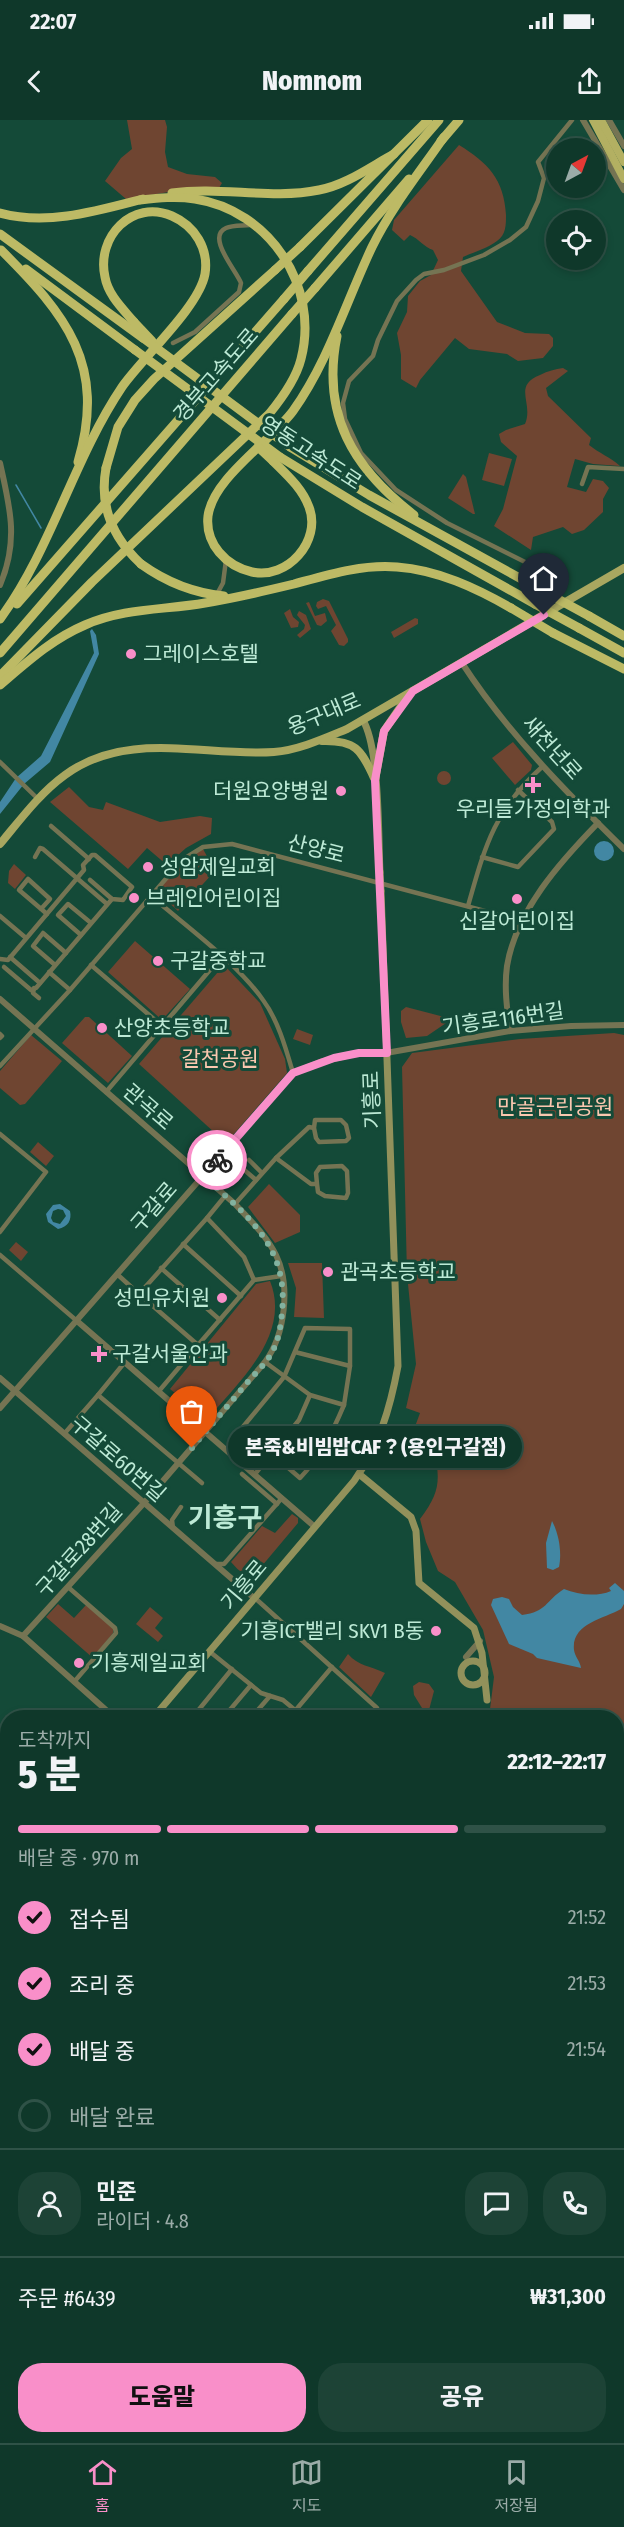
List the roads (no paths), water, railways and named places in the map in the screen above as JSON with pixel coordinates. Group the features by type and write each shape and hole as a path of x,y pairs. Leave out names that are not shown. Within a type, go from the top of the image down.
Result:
{"highway":[{"path":"253,594 217,596 175,584 141,564 123,545 109,518 103,492 106,468 118,427 135,400 154,379 300,247 428,120"},
{"name":"경부고속도로","path":"0,621 439,120"},
{"name":"경부고속도로","path":"0,653 459,120"},
{"path":"593,120 624,179"},
{"path":"601,120 624,162"},
{"path":"276,459 309,506 311,527 306,545 293,561 276,571 252,572 237,568 226,560 210,537 208,517 212,505 226,481 281,426 302,397 321,363 381,230 444,137"},
{"path":"0,213 36,218 60,217 193,190 283,194 322,190 351,178 394,154"},
{"path":"0,676 92,582 254,429 288,388 301,361 305,335 303,298 296,278 271,239 253,224 228,209 195,199 140,200"},
{"path":"0,621 25,582 112,402 131,375 193,300 201,286 206,264 201,243 188,225 169,215 151,212 128,218 114,231 104,251 103,268 106,283 114,297 134,322 170,360"},
{"name":"영동고속도로","path":"0,234 290,447 445,538 624,636"},
{"path":"0,250 48,299 62,317 76,344 81,360 86,398 84,431 81,449 63,504"},
{"name":"영동고속도로","path":"0,250 232,423 276,459 624,653"},
{"path":"342,314 332,373 336,404 345,436 360,462 385,490 445,538"},
{"path":"0,685 57,639 102,618 124,612 203,603 253,594 347,571 397,567 435,573 454,580 624,669"}],"main road":[{"name":"용구대로","path":"0,844 39,799 65,775 83,764 129,749 156,747 237,753 277,752 318,741 363,720 624,568"},
{"path":"375,780 384,731 413,691"},
{"name":"기흥로","path":"160,1710 359,1474 372,1455 385,1423 398,1366 380,872 370,732 363,720"},
{"path":"318,741 339,741 357,748 365,758 375,780"},
{"path":"359,1474 411,1517 416,1532 419,1583 474,1628 480,1641 488,1700"}],"street":[{"path":"546,566 542,570 539,569 480,540 421,508 396,490 362,453 345,419 343,403 349,381 373,356 378,340 397,301 416,280 424,274 444,270 484,255 510,240 526,227 538,201 544,178 537,162 572,120"},
{"path":"583,120 624,190"},
{"path":"609,120 624,146"},
{"path":"173,343 195,332 239,292 241,283 219,246 219,236 229,227 253,224"},
{"path":"0,463 12,523 8,557 0,585"},
{"path":"582,484 588,467 624,469"},
{"path":"217,596 223,583 226,560"},
{"name":"새천년로","path":"462,663 484,694 543,766 624,849"},
{"path":"0,762 39,799"},
{"path":"468,906 492,828 518,790 543,766"},
{"path":"482,857 518,867 554,829 552,822 518,790"},
{"path":"510,1031 505,991 507,965 512,946 534,900 568,855 598,823"},
{"path":"51,826 89,859"},
{"name":"산양로","path":"0,1066 70,990 182,860 203,847 232,844 523,921"},
{"path":"35,857 34,854 40,848 43,849 108,904"},
{"path":"0,959 6,961 10,957 77,878 89,859 95,855 132,887 123,900 112,899 90,879"},
{"path":"41,909 50,898 28,879 19,890 41,909 47,914"},
{"path":"151,896 221,957 264,1000 275,1022 293,1073"},
{"path":"4,967 31,990 40,983 112,899"},
{"path":"81,935 58,915 68,904 91,923"},
{"path":"0,916 26,938"},
{"path":"55,965 33,946 44,933 66,953"},
{"path":"10,957 40,983"},
{"path":"106,1092 221,957"},
{"path":"91,965 162,1026"},
{"path":"49,972 70,990"},
{"path":"34,988 33,993 39,998"},
{"name":"관곡로","path":"0,999 235,1204 265,1238 276,1256 283,1292 281,1324 275,1346 265,1362 206,1432"},
{"name":"기흥로116번길","path":"387,1053 510,1031 624,1025"},
{"name":"구갈로","path":"0,1408 293,1073 334,1058 359,1053 387,1053"},
{"path":"315,1120 341,1120 346,1125 349,1138 346,1141 320,1142 316,1138 314,1128 315,1120"},
{"path":"235,1204 303,1131 309,1127 314,1128"},
{"path":"0,1134 46,1172 0,1232"},
{"path":"276,1158 311,1184 317,1184"},
{"path":"249,1160 262,1173"},
{"path":"342,1166 347,1171 348,1193 346,1198 325,1196 318,1192 317,1184 316,1173 320,1167 342,1166"},
{"path":"242,1168 256,1180"},
{"path":"139,1294 225,1196"},
{"path":"207,1218 244,1257 254,1280"},
{"path":"183,1244 241,1296"},
{"path":"0,1255 315,1527"},
{"path":"161,1268 220,1320"},
{"path":"118,1275 198,1345"},
{"path":"159,1391 254,1280 281,1276"},
{"path":"305,1328 350,1329 350,1366 344,1405 330,1438 315,1462 300,1478 242,1428 284,1377 305,1328"},
{"path":"295,1352 350,1366"},
{"path":"64,1434 124,1362"},
{"path":"265,1362 310,1395 344,1405"},
{"name":"구갈로60번길","path":"0,1378 254,1598"},
{"path":"98,1395 202,1483"},
{"path":"255,1474 299,1420 310,1395"},
{"name":"구갈로28번길","path":"23,1636 206,1432"},
{"path":"242,1474 277,1504"},
{"path":"214,1563 224,1564 282,1498"},
{"path":"173,1528 172,1520 181,1508"},
{"path":"68,1587 115,1628 116,1633 74,1682"},
{"path":"254,1598 378,1710"},
{"path":"0,1626 23,1636 106,1710"},
{"path":"323,1630 328,1636"},
{"path":"466,1657 480,1641"},
{"path":"209,1651 261,1693 283,1700 295,1710 332,1667"},
{"path":"199,1710 232,1669"},
{"path":"230,1710 251,1685"},
{"path":"259,1710 270,1696"}],"water":[{"path":"92,629 96,635 99,654 50,762 24,784 0,814 0,802 16,778 41,756 94,653 90,631"},
{"path":"604,841 611,844 614,851 611,858 604,861 597,858 594,851 597,844"},
{"path":"60,1204 70,1211 68,1223 64,1227 58,1229 48,1222 46,1214 53,1205","holes":["63,1210 66,1216 60,1224 53,1222 51,1218 53,1211"]},
{"path":"552,1521 560,1550 559,1567 553,1570 547,1568 546,1543"},
{"path":"615,1583 624,1591 624,1604 621,1609 583,1628 574,1641 575,1655 581,1668 537,1658 509,1644 491,1605 493,1599 502,1597 509,1599 513,1607 522,1615 530,1614 541,1609 564,1589 594,1595 611,1591 609,1588"}],"waterway":[{"path":"16,485 41,528"}],"place":[{"name":"그레이스호텔","path":"131,654"},
{"name":"우리들가정의학과","path":"533,785"},
{"name":"더원요양병원","path":"341,791"},
{"name":"성암제일교회","path":"148,867"},
{"name":"브레인어린이집","path":"134,898"},
{"name":"신갈어린이집","path":"517,899"},
{"name":"구갈중학교","path":"158,961"},
{"name":"산양초등학교","path":"102,1028"},
{"name":"관곡초등학교","path":"328,1272"},
{"name":"성민유치원","path":"222,1298"},
{"name":"구갈서울안과","path":"99,1354"},
{"name":"본죽&비빔밥CAF？(용인구갈점)","path":"192,1448"},
{"name":"기흥ICT밸리 SKV1 B동","path":"436,1631"},
{"name":"기흥제일교회","path":"79,1663"}],"district":[{"name":"기흥구","path":"225,1518"}],"park label":[{"name":"갈천공원","path":"220,1059"},
{"name":"만골근린공원","path":"555,1107"}]}
